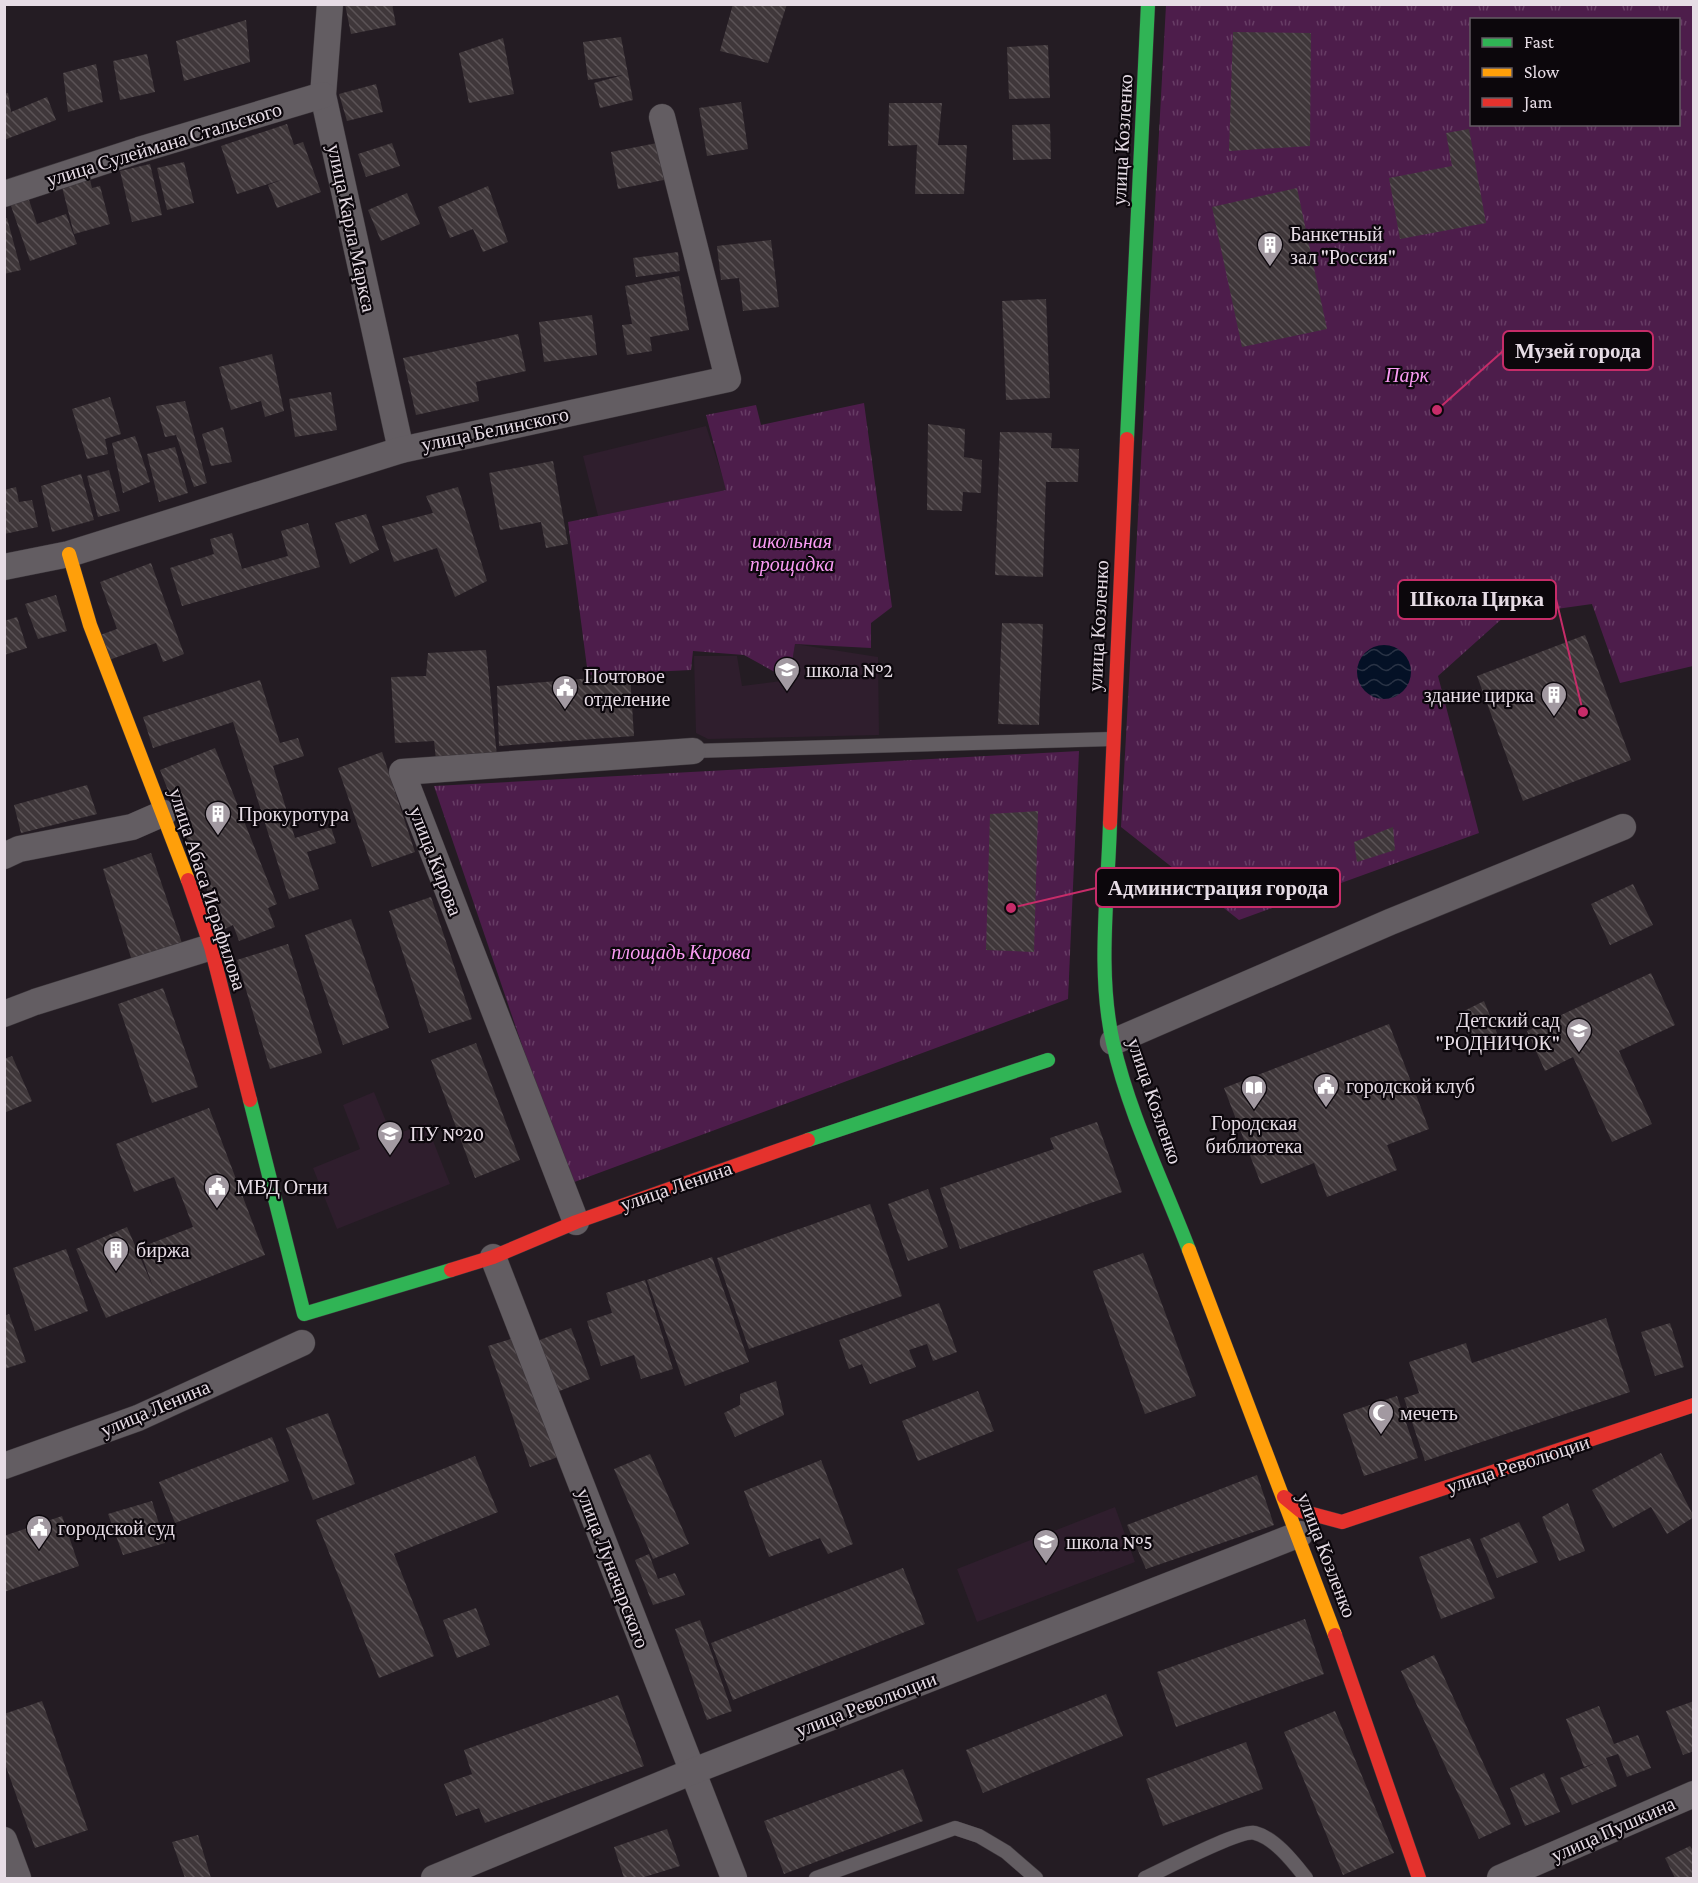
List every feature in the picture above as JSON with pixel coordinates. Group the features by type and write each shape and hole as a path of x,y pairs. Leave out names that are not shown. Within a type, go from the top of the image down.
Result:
{"street":[{"name":"улица Карла Маркса","path":"330,4 323,95 400,450"},
{"name":"улица Козленко","path":"1148,4 1112,738 1105,984 1113,1042 1126,1087 1319,1587 1419,1878"},
{"name":"улица Сулеймана Стальского","path":"4,194 139,150 323,95"},
{"name":"улица Белинского","path":"4,567 69,554 400,450 728,379 662,117"},
{"name":"улица Абаса Исрафилова","path":"69,554 90,625 164,813 211,947 304,1314"},
{"name":"улица Кирова","path":"576,1222 402,772 693,751"},
{"path":"4,856 19,849 132,827 164,813"},
{"path":"1113,1042 1390,922 1623,827"},
{"path":"4,1014 211,947"},
{"name":"улица Ленина","path":"304,1314 493,1257 576,1222 826,1133 1048,1060"},
{"name":"улица Луначарского","path":"493,1257 734,1878"},
{"name":"улица Ленина","path":"4,1466 138,1418 302,1343"},
{"name":"улица Революции","path":"1342,1522 1694,1405"},
{"path":"1284,1497 1301,1511 1342,1522 1333,1539"},
{"name":"улица Революции","path":"434,1878 477,1871 691,1772 1299,1534"},
{"path":"1319,1587 1324,1567"},
{"name":"улица Пушкина","path":"1500,1878 1694,1794"},
{"path":"4,1840 18,1878"}],"lane":[{"path":"693,751 1112,738"},
{"path":"816,1878 955,1828 979,1836 1006,1852 1036,1878"},
{"path":"1145,1878 1235,1837 1253,1832 1267,1839 1282,1852 1306,1878"}],"shaded area":[{"path":"706,426 727,490 598,516 583,456"},
{"name":"школа №2","path":"795,644 878,657 879,735 708,739 696,733 694,656 737,656 742,686 789,680"},
{"name":"ПУ №20","path":"374,1092 392,1136 426,1123 450,1184 337,1229 313,1168 360,1149 343,1105"},
{"name":"школа №5","path":"1115,1507 1135,1562 977,1622 957,1569"}],"green space":[{"name":"Парк","path":"1166,5 1693,5 1693,666 1620,683 1592,604 1505,616 1438,676 1479,833 1239,920 1121,827"},
{"name":"школьная прощадка","path":"864,403 892,607 871,623 871,648 795,644 789,680 744,655 693,651 691,670 588,675 568,522 726,490 706,415 756,405 761,425"},
{"name":"площадь Кирова","path":"1079,751 1068,999 569,1184 434,786"}],"water":[{"path":"1379,645 1389,645 1403,653 1409,662 1411,672 1409,682 1403,691 1389,699 1379,699 1362,687 1357,677 1357,667 1369,650"}],"building":[{"path":"345,4 392,4 396,25 351,34"},
{"path":"733,4 787,4 768,63 720,51"},
{"path":"246,20 250,62 184,81 176,41"},
{"path":"1233,32 1311,33 1310,146 1229,151"},
{"path":"621,37 633,100 600,108 594,83 623,75 588,80 583,42"},
{"path":"503,38 514,94 469,103 459,53"},
{"path":"1048,45 1050,98 1009,99 1007,47"},
{"path":"147,54 155,92 120,100 113,61"},
{"path":"96,64 103,102 68,112 63,73"},
{"path":"376,84 383,112 347,121 339,94"},
{"path":"8,93 11,112 47,97 56,120 4,140 4,94"},
{"path":"741,102 748,149 707,156 699,108"},
{"path":"889,103 942,103 938,145 967,145 964,194 915,194 917,145 888,146"},
{"path":"287,124 294,145 303,142 321,192 277,208 268,185 284,179 237,194 221,146"},
{"path":"1050,124 1051,159 1013,160 1012,125"},
{"path":"1469,129 1486,223 1400,239 1389,178 1452,166 1446,133"},
{"path":"392,143 400,166 366,177 358,154"},
{"path":"657,143 664,180 618,189 611,152"},
{"path":"184,162 194,203 167,210 157,168"},
{"path":"150,164 162,215 132,222 120,171"},
{"path":"89,176 92,188 100,186 110,224 74,234 61,183"},
{"path":"488,186 508,242 483,252 473,229 450,238 438,207"},
{"name":"Банкетный зал \"Россия\"","path":"1297,188 1327,329 1242,347 1212,207"},
{"path":"407,193 420,224 381,241 368,210"},
{"path":"28,197 37,224 66,214 77,244 30,261 10,203"},
{"path":"4,218 7,218 21,270 4,274"},
{"path":"771,240 779,307 743,311 739,278 721,280 717,246"},
{"path":"678,252 680,271 636,277 633,258"},
{"path":"679,276 689,330 650,337 652,351 627,355 622,325 632,324 625,286"},
{"path":"1046,299 1050,398 1006,400 1002,301"},
{"path":"592,315 597,355 544,362 539,322"},
{"path":"518,334 526,371 476,382 479,401 416,415 403,358"},
{"path":"272,354 284,411 265,417 261,401 231,410 219,367"},
{"path":"331,392 337,430 295,437 289,399"},
{"path":"110,397 121,434 105,439 108,454 87,459 72,409"},
{"path":"185,401 207,483 194,487 176,435 165,437 156,406"},
{"path":"928,424 965,429 964,457 982,460 981,493 963,492 962,511 927,510"},
{"path":"223,427 232,462 211,466 202,434"},
{"path":"1000,432 1052,433 1051,448 1079,449 1078,482 1046,482 1043,577 995,575"},
{"path":"135,436 150,482 123,493 112,443"},
{"path":"175,447 188,493 159,502 147,454"},
{"path":"553,461 568,544 546,548 541,522 500,530 489,473"},
{"path":"109,470 120,511 98,517 87,476"},
{"path":"81,474 94,520 52,532 41,486"},
{"path":"16,487 19,502 32,500 38,527 4,534 4,490"},
{"path":"458,487 487,581 455,597 437,548 394,562 382,526 433,513 426,496"},
{"path":"366,514 379,550 350,564 335,523"},
{"path":"308,523 320,567 182,606 170,568 214,554 210,539 232,533 242,569 288,556 281,531"},
{"path":"151,563 184,654 163,662 156,643 109,660 100,635 117,629 100,582"},
{"path":"56,595 67,631 38,639 25,604"},
{"path":"17,617 27,648 4,655 4,621"},
{"path":"1002,623 1043,624 1039,725 998,724"},
{"name":"здание цирка","path":"1585,635 1631,760 1523,801 1477,676"},
{"path":"486,650 497,756 436,760 434,741 395,743 391,677 426,676 428,653"},
{"name":"Почтовое отделение","path":"630,675 634,736 499,746 497,686"},
{"path":"260,680 280,743 298,738 304,756 273,766 295,838 331,827 336,843 307,852 319,889 289,899 233,722 153,748 143,717"},
{"name":"Прокуротура","path":"215,748 277,904 268,908 275,927 239,941 233,925 223,930 160,770"},
{"path":"382,752 415,852 372,867 338,768"},
{"path":"87,785 97,814 21,833 14,805"},
{"path":"1038,811 1034,952 986,950 990,814"},
{"path":"1393,827 1395,850 1357,862 1354,842"},
{"path":"151,853 184,949 133,964 103,869"},
{"path":"1633,884 1653,925 1610,945 1591,904"},
{"path":"431,897 472,1019 429,1033 389,911"},
{"path":"351,919 389,1028 343,1045 305,935"},
{"path":"288,944 322,1053 270,1069 237,960"},
{"name":"Детский сад \"РОДНИЧОК\"","path":"1651,973 1675,1025 1619,1051 1652,1124 1612,1142 1573,1057 1545,1071 1527,1031"},
{"path":"163,988 198,1087 152,1103 118,1004"},
{"path":"1484,1001 1501,1043 1479,1052 1460,1013"},
{"name":"городской клуб","path":"1389,1024 1429,1129 1387,1145 1397,1170 1327,1197 1314,1163 1261,1184 1224,1088"},
{"path":"476,1043 520,1160 475,1178 431,1060"},
{"path":"12,1056 32,1101 4,1113 4,1059"},
{"name":"МВД Огни","path":"209,1108 265,1255 106,1318 76,1249 127,1227 153,1287 139,1248 193,1227 174,1177 134,1192 116,1144"},
{"path":"1097,1122 1122,1192 960,1249 940,1188 1054,1149 1050,1138"},
{"path":"928,1189 948,1247 908,1261 888,1204"},
{"path":"870,1204 902,1296 749,1349 717,1258"},
{"path":"66,1249 88,1311 35,1331 13,1268"},
{"path":"1143,1253 1196,1396 1145,1414 1093,1271"},
{"path":"712,1257 749,1362 685,1386 647,1280"},
{"path":"645,1280 673,1369 641,1379 634,1355 601,1366 587,1321 612,1313 606,1293"},
{"path":"939,1303 957,1352 933,1361 927,1344 909,1350 916,1367 870,1384 862,1364 849,1369 839,1340"},
{"path":"9,1314 26,1362 4,1369 4,1316"},
{"path":"1606,1318 1630,1392 1425,1461 1404,1398 1419,1393 1409,1362 1466,1343 1472,1363"},
{"path":"1670,1323 1684,1367 1655,1376 1641,1332"},
{"path":"571,1328 590,1379 557,1392 537,1341"},
{"path":"514,1338 558,1457 530,1467 488,1346"},
{"path":"776,1381 784,1415 735,1437 724,1413 740,1405 740,1394"},
{"path":"978,1391 994,1431 918,1461 902,1421"},
{"name":"мечеть","path":"1397,1396 1418,1458 1364,1476 1343,1414"},
{"path":"328,1413 355,1484 313,1500 286,1428"},
{"path":"272,1437 289,1481 175,1523 159,1482"},
{"path":"1661,1453 1694,1517 1667,1534 1651,1507 1613,1528 1592,1490"},
{"path":"650,1454 689,1544 653,1559 614,1469"},
{"path":"475,1456 498,1512 394,1554 434,1656 379,1678 316,1520"},
{"path":"821,1460 853,1544 828,1554 820,1538 769,1557 744,1491"},
{"path":"1257,1475 1274,1525 1146,1569 1127,1525"},
{"path":"152,1501 165,1543 123,1555 108,1514"},
{"path":"1568,1503 1585,1551 1559,1561 1542,1517"},
{"name":"городской суд","path":"62,1516 79,1566 4,1592 4,1536"},
{"path":"1519,1522 1538,1562 1497,1578 1480,1539"},
{"path":"1470,1538 1495,1598 1441,1619 1419,1557"},
{"path":"649,1554 658,1579 675,1573 685,1595 653,1605 635,1560"},
{"path":"903,1568 925,1624 733,1700 711,1643"},
{"path":"476,1608 490,1645 457,1658 443,1620"},
{"path":"1305,1619 1324,1674 1176,1727 1157,1672"},
{"path":"700,1620 732,1711 707,1720 675,1629"},
{"path":"1434,1655 1511,1824 1479,1839 1401,1671"},
{"path":"1106,1694 1123,1736 983,1793 966,1750"},
{"path":"618,1695 644,1766 485,1823 479,1808 456,1816 444,1784 472,1774 464,1750"},
{"path":"42,1701 88,1830 35,1848 4,1761 4,1714"},
{"path":"1694,1701 1694,1751 1683,1755 1666,1711"},
{"path":"1599,1706 1614,1744 1638,1735 1651,1768 1627,1777 1618,1754 1606,1758 1617,1786 1572,1805 1560,1778 1598,1762 1584,1767 1566,1719"},
{"path":"1335,1711 1394,1853 1343,1875 1284,1732"},
{"path":"1246,1742 1263,1789 1163,1826 1146,1779"},
{"path":"903,1769 923,1821 784,1874 764,1821"},
{"path":"1544,1773 1560,1812 1525,1826 1510,1788"},
{"path":"667,1829 680,1866 641,1878 624,1878 614,1847"},
{"path":"198,1835 211,1878 185,1878 172,1842"},
{"path":"1690,1846 1694,1852 1694,1878 1675,1878 1665,1858"}],"traffic: fast":[{"path":"1127,439 1148,4"},
{"path":"1110,823 1104,961 1108,1016 1128,1096 1189,1250"},
{"path":"808,1140 1048,1060"},
{"path":"250,1100 304,1314 451,1270"}],"traffic: slow":[{"path":"69,554 90,625 188,880"},
{"path":"1189,1250 1335,1635"}],"traffic: jam":[{"path":"1110,823 1127,439"},
{"path":"188,880 211,947 250,1100"},
{"path":"451,1270 493,1257 576,1222 808,1140"},
{"path":"1284,1497 1301,1511 1342,1522 1694,1405"},
{"path":"1335,1635 1419,1878"}],"place":[{"name":"Банкетный зал \"Россия\"","path":"1270,268"},
{"name":"Музей города","path":"1437,410"},
{"name":"школа №2","path":"787,693"},
{"name":"Почтовое отделение","path":"565,711"},
{"name":"Школа Цирка","path":"1583,712"},
{"name":"здание цирка","path":"1554,718"},
{"name":"Прокуротура","path":"218,837"},
{"name":"Администрация города","path":"1011,908"},
{"name":"Детский сад \"РОДНИЧОК\"","path":"1579,1054"},
{"name":"городской клуб","path":"1326,1109"},
{"name":"Городская библиотека","path":"1254,1111"},
{"name":"ПУ №20","path":"390,1157"},
{"name":"МВД Огни","path":"217,1210"},
{"name":"биржа","path":"116,1273"},
{"name":"мечеть","path":"1381,1436"},
{"name":"городской суд","path":"39,1551"},
{"name":"школа №5","path":"1046,1565"}]}
